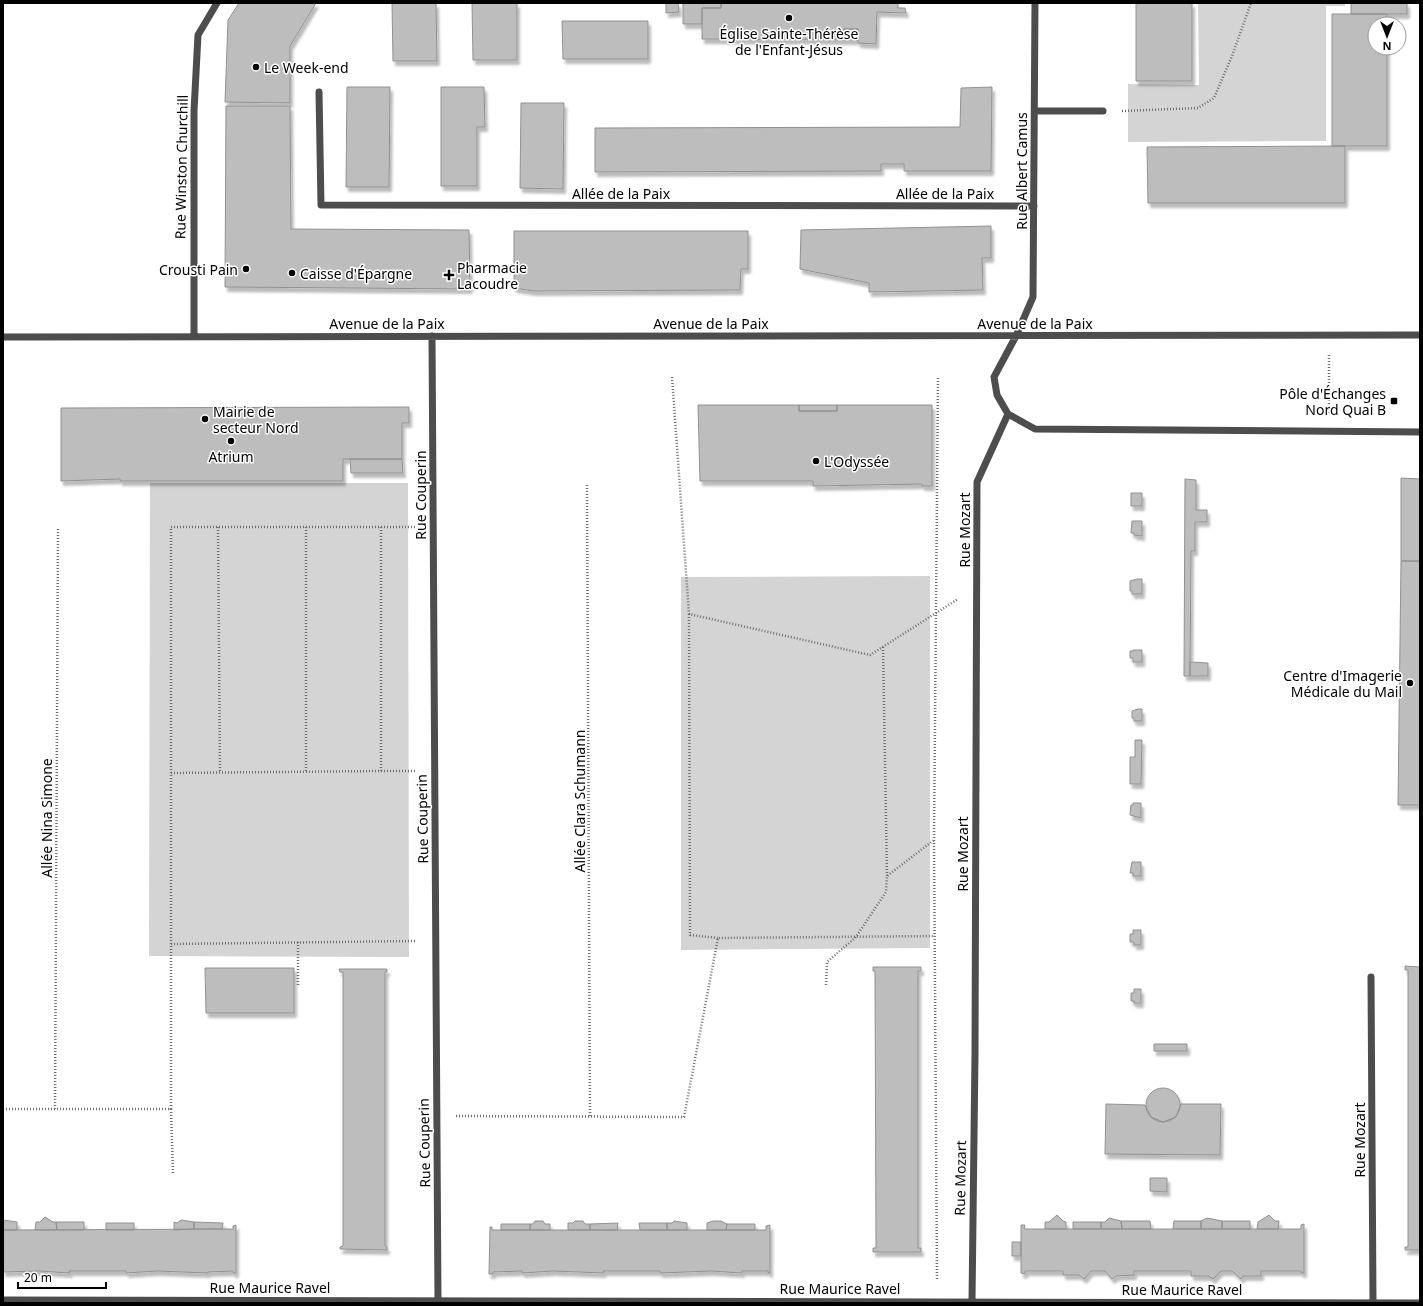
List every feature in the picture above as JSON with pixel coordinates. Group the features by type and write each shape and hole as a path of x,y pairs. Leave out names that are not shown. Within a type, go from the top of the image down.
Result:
{"street":[{"name":"Rue Winston Churchill","path":"194,337 194,111 198,35 217,3"},
{"name":"Rue Albert Camus","path":"1008,414 997,395 994,376 1016,336 1033,297 1035,3"},
{"name":"Allée de la Paix","path":"319,92 321,205 1034,206"},
{"path":"1035,111 1103,111"},
{"name":"Avenue de la Paix","path":"3,337 1420,335"},
{"name":"Rue Couperin","path":"432,336 438,1301"},
{"path":"1008,414 1035,429 1420,432"},
{"name":"Rue Mozart","path":"972,1302 975,1054 977,482 1008,414"},
{"name":"Rue Mozart","path":"1372,977 1373,1303"},
{"name":"Rue Maurice Ravel","path":"3,1300 163,1302 438,1301 1420,1303"}],"path":[{"path":"1103,111 1198,108 1214,98 1232,56 1251,3"},
{"path":"1328,335 1328,431"},
{"path":"672,377 689,614 690,935 718,938 935,936"},
{"path":"937,1279 934,840 938,377"},
{"name":"Allée Clara Schumann","path":"587,485 590,1116"},
{"path":"173,1174 172,527 433,527"},
{"path":"218,527 220,772"},
{"path":"306,527 306,772"},
{"path":"381,527 381,771"},
{"name":"Allée Nina Simone","path":"55,1109 58,528"},
{"path":"689,614 870,655 976,587"},
{"path":"826,985 827,962 856,937 886,892 883,647"},
{"path":"172,773 416,771"},
{"path":"887,876 934,840"},
{"path":"436,1116 590,1116 684,1118 718,938"},
{"path":"172,944 435,940"},
{"path":"298,942 298,986"},
{"path":"3,1109 172,1109"}],"shaded area":[{"path":"1198,3 1345,3 1345,6 1326,6 1326,141 1128,142 1128,84 1199,85"},
{"path":"150,483 408,483 409,957 149,956"},
{"path":"930,576 930,948 681,950 681,577"}],"building":[{"path":"239,3 316,3 290,46 290,103 225,102 228,20"},
{"path":"392,3 436,3 437,61 393,61"},
{"path":"472,3 517,3 517,60 473,60"},
{"path":"666,3 678,3 679,12 666,13"},
{"path":"683,3 721,3 721,8 702,8 702,24 683,24"},
{"name":"Église Sainte-Thérèse de l'Enfant-Jésus","path":"721,3 898,3 898,8 905,8 906,13 877,12 876,44 858,43 858,29 844,29 844,40 702,39 702,8 721,8"},
{"path":"1136,3 1192,3 1192,81 1136,81"},
{"path":"1351,3 1407,3 1407,14 1351,14"},
{"path":"1332,14 1387,14 1387,16 1367,16 1367,56 1387,56 1387,146 1332,146"},
{"path":"562,21 648,21 648,59 563,59"},
{"path":"844,29 858,29 858,40 844,40"},
{"path":"347,87 390,87 389,187 346,187"},
{"path":"441,87 484,87 485,127 477,127 477,186 441,186"},
{"path":"992,87 991,171 904,171 904,164 881,164 881,171 595,172 595,128 960,127 961,88"},
{"path":"521,103 564,103 563,189 520,188"},
{"path":"226,106 290,106 291,229 469,230 470,289 225,287"},
{"path":"1345,146 1345,203 1148,203 1147,147"},
{"path":"991,226 991,258 982,258 983,290 869,292 869,283 800,269 801,230"},
{"path":"514,231 748,231 748,269 741,269 740,290 534,291 514,288"},
{"name":"L'Odyssée","path":"698,405 799,405 799,411 837,411 837,405 932,405 932,486 922,486 922,484 813,486 813,481 700,481"},
{"path":"799,405 837,405 837,411 799,411"},
{"name":"Atrium","path":"409,407 409,423 402,423 402,459 343,459 343,481 120,481 120,479 61,481 61,408"},
{"path":"350,459 402,459 403,473 351,473"},
{"path":"1401,478 1420,479 1420,561 1401,561"},
{"path":"1185,479 1196,480 1196,510 1207,510 1207,522 1195,522 1195,551 1191,551 1190,676 1184,676"},
{"path":"1131,493 1142,493 1142,506 1131,506"},
{"path":"1132,521 1142,521 1142,536 1131,533"},
{"name":"Centre d'Imagerie Médicale du Mail","path":"1401,561 1420,561 1420,805 1398,805"},
{"path":"1142,579 1142,594 1132,594 1132,591 1130,591 1130,581"},
{"path":"1142,650 1142,662 1133,662 1133,658 1130,658 1130,651"},
{"path":"1190,662 1208,663 1208,676 1190,676"},
{"path":"1142,709 1142,721 1134,721 1134,718 1132,718 1132,711"},
{"path":"1135,740 1142,740 1141,784 1130,784 1130,757 1135,757"},
{"path":"1133,803 1141,803 1141,818 1130,815 1131,805 1133,805"},
{"path":"1132,862 1141,862 1141,876 1133,876 1133,873 1130,873"},
{"path":"1133,930 1141,930 1141,945 1134,945 1134,942 1130,942 1130,934 1133,934"},
{"path":"1405,966 1420,967 1420,1250 1405,1250 1405,1247 1408,1247 1408,970 1405,970"},
{"path":"873,967 921,967 921,971 918,971 918,1248 921,1248 921,1252 873,1252 873,1248 876,1248 875,971 873,971"},
{"path":"205,968 294,968 294,1013 206,1013"},
{"path":"339,969 387,969 387,972 385,972 385,1246 387,1247 387,1250 340,1249 340,1247 343,1246 343,972 340,972"},
{"path":"1134,989 1141,989 1141,1003 1134,1003 1134,1001 1131,1001 1131,993 1134,993"},
{"path":"1154,1044 1187,1044 1187,1051 1154,1051"},
{"path":"1166,1088 1173,1090 1178,1095 1180,1105 1178,1115 1173,1120 1160,1122 1153,1120 1148,1115 1146,1102 1148,1095 1153,1090"},
{"path":"1106,1104 1145,1105 1151,1117 1163,1122 1176,1117 1181,1104 1221,1104 1220,1155 1105,1154"},
{"path":"1150,1178 1167,1178 1167,1192 1150,1191"},
{"path":"1057,1215 1066,1222 1066,1229 1045,1229 1045,1222 1049,1222"},
{"path":"1269,1215 1275,1221 1279,1221 1278,1229 1257,1229 1258,1222"},
{"path":"45,1217 53,1222 56,1222 57,1230 35,1230 36,1222 40,1222"},
{"path":"1109,1218 1121,1221 1122,1229 1101,1229 1101,1222 1105,1222"},
{"path":"1207,1218 1222,1221 1222,1229 1201,1229 1201,1221"},
{"path":"3,1220 17,1222 17,1230 3,1230"},
{"path":"181,1220 194,1222 194,1229 174,1230 174,1222 177,1223"},
{"path":"535,1221 543,1221 545,1224 550,1224 550,1230 530,1230 530,1224 533,1224"},
{"path":"575,1221 583,1221 585,1224 590,1224 590,1230 568,1230 568,1223 573,1223"},
{"path":"674,1221 687,1223 687,1230 667,1230 667,1223 672,1223"},
{"path":"721,1221 727,1224 726,1230 707,1230 707,1223"},
{"path":"1121,1221 1150,1221 1151,1229 1122,1229"},
{"path":"1174,1221 1201,1221 1201,1229 1173,1229"},
{"path":"1222,1221 1250,1221 1250,1229 1222,1229"},
{"path":"56,1222 84,1222 84,1230 57,1230"},
{"path":"194,1222 223,1223 222,1229 194,1229"},
{"path":"1073,1222 1101,1222 1101,1229 1073,1229"},
{"path":"106,1223 134,1223 134,1230 106,1230"},
{"path":"618,1223 617,1230 590,1230 590,1224"},
{"path":"639,1223 667,1223 667,1230 640,1230"},
{"path":"501,1224 530,1224 530,1230 501,1230"},
{"path":"727,1224 755,1224 755,1230 726,1230"},
{"path":"1304,1224 1304,1273 1301,1273 1301,1271 1261,1271 1261,1276 1243,1276 1241,1279 1232,1271 1221,1271 1213,1279 1208,1276 1191,1276 1191,1271 1134,1271 1134,1275 1116,1276 1112,1279 1105,1271 1091,1271 1084,1279 1079,1275 1063,1275 1063,1271 1025,1271 1025,1274 1021,1273 1021,1225 1025,1225 1024,1229 1301,1229 1301,1225"},
{"path":"236,1225 236,1273 233,1273 233,1271 208,1273 157,1271 126,1273 126,1271 69,1271 70,1273 39,1271 3,1272 3,1230 233,1229 233,1226"},
{"path":"770,1225 770,1273 768,1273 768,1271 742,1271 742,1273 711,1271 660,1273 660,1271 603,1271 604,1273 553,1271 522,1273 522,1271 493,1272 493,1274 489,1274 490,1227 492,1227 492,1230 766,1230 766,1226"},
{"path":"1012,1242 1021,1242 1021,1256 1012,1256"}],"place":[{"name":"Église Sainte-Thérèse de l'Enfant-Jésus","path":"789,18"},
{"name":"Le Week-end","path":"256,67"},
{"name":"Crousti Pain","path":"246,269"},
{"name":"Caisse d'Épargne","path":"292,273"},
{"name":"Pharmacie Lacoudre","path":"449,275"},
{"name":"Pôle d'Échanges Nord Quai B","path":"1394,401"},
{"name":"Mairie de secteur Nord","path":"205,419"},
{"name":"Atrium","path":"231,441"},
{"name":"L'Odyssée","path":"816,461"},
{"name":"Centre d'Imagerie Médicale du Mail","path":"1410,683"}]}
